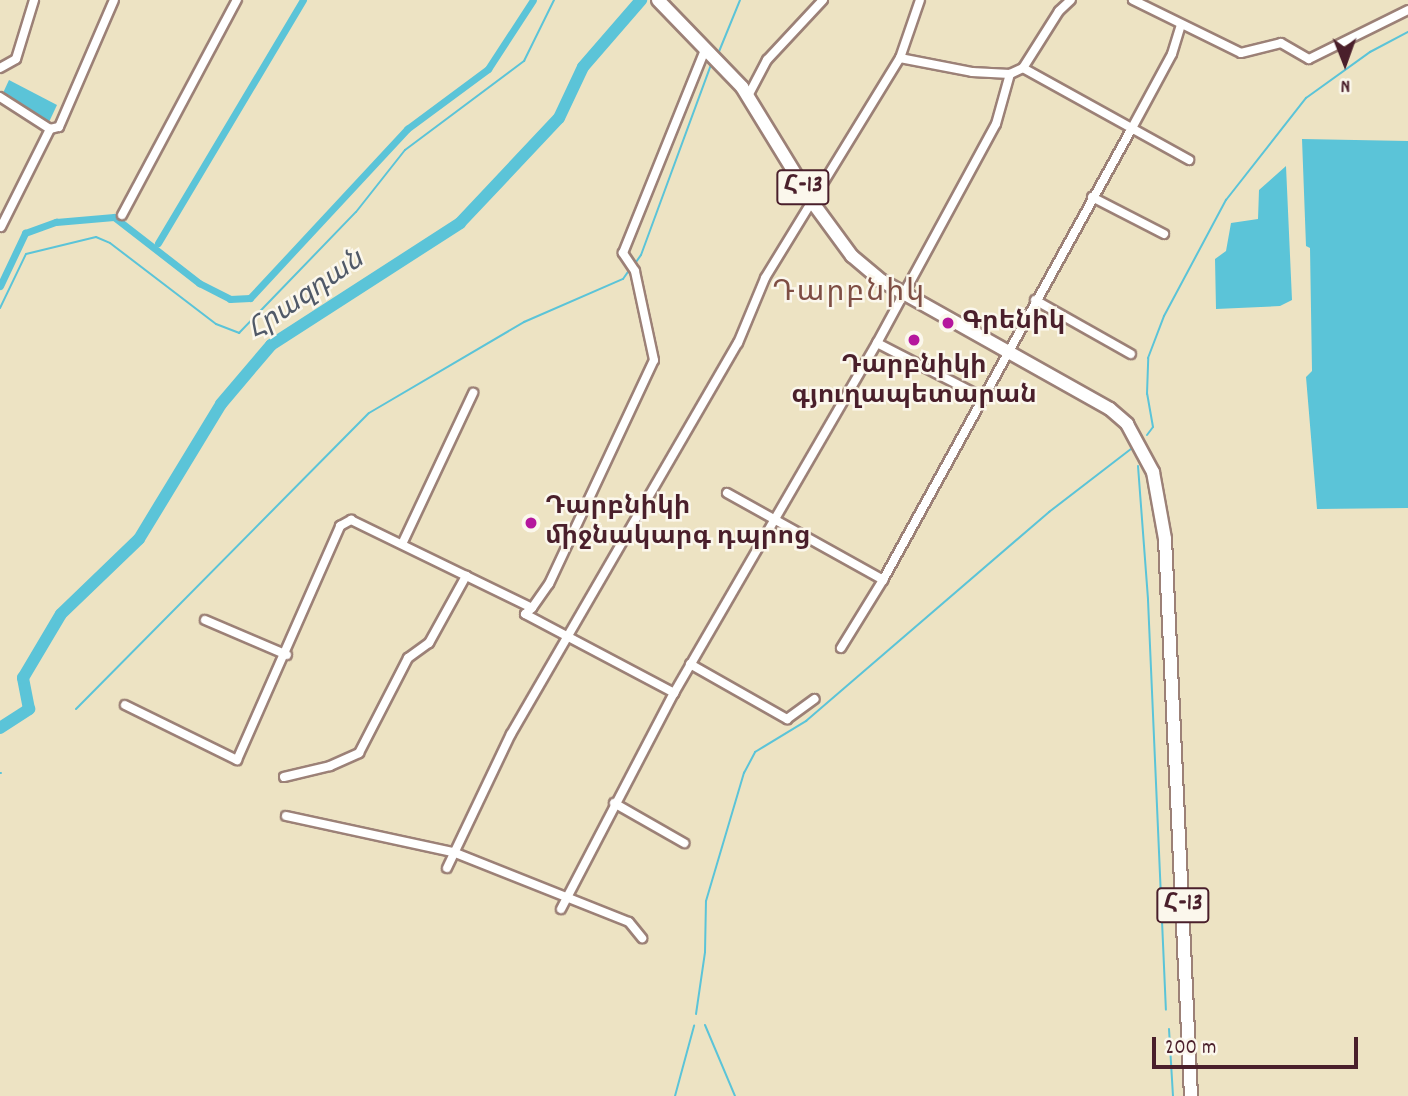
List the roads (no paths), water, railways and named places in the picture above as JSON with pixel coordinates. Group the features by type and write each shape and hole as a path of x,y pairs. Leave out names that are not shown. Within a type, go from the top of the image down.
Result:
{"main road":[{"name":"Հ-13","path":"662,4 722,64 748,96 813,203 852,256 903,293 1010,349 1110,409 1127,424 1144,455 1163,512 1191,1096"}],"street":[{"path":"0,68 16,59 34,0"},
{"path":"0,97 50,129 59,127 114,0"},
{"path":"122,215 237,0"},
{"path":"748,96 767,61 823,0"},
{"path":"447,868 505,746 738,343 765,278 900,58 920,0"},
{"path":"900,58 972,72 1010,74 1023,68 1059,10 1071,0"},
{"path":"1133,0 1181,26 1241,53 1281,43 1309,59 1408,10"},
{"path":"841,648 883,580 1132,128 1172,54 1181,26"},
{"path":"674,693 571,635 525,614 549,584 654,360 635,271 623,253 709,51"},
{"path":"1023,68 1189,160"},
{"path":"561,909 614,803 690,664 877,343 996,124 1010,74"},
{"path":"1,227 50,129"},
{"path":"1092,197 1164,234"},
{"path":"1035,300 1131,354"},
{"path":"877,343 982,397"},
{"path":"403,542 473,393"},
{"path":"727,493 883,580"},
{"path":"125,705 237,760 286,655 340,526 351,520 403,542 532,608"},
{"path":"284,777 330,766 359,752 408,658 429,643 466,576"},
{"path":"205,620 286,655"},
{"path":"690,664 787,719 815,699"},
{"path":"614,803 684,843"},
{"path":"286,817 453,852 629,922 642,938"}],"water":[{"path":"9,80 57,105 49,122 3,93"},
{"path":"1302,139 1408,141 1408,508 1317,509 1306,377 1312,371 1310,248 1306,246"},
{"path":"1286,166 1292,300 1280,306 1216,309 1215,259 1226,251 1231,223 1258,219 1259,190"}],"waterway":[{"path":"158,243 303,0"},
{"path":"0,286 25,233 56,222 114,217 199,283 230,299 250,298 407,129 488,69 533,0"},
{"path":"0,308 26,254 96,237 110,243 216,324 239,333 356,212 405,150 524,61 554,0"},
{"name":"Հրազդան","path":"0,728 29,709 23,678 61,614 139,539 221,404 271,345 460,223 559,118 583,67 641,0"},
{"path":"718,54 740,0"},
{"path":"1147,435 1153,427 1147,394 1148,358 1164,316 1226,200 1306,98 1370,52 1408,32"},
{"path":"634,265 641,255 711,65"},
{"path":"76,709 369,413 524,322 623,279 630,269"},
{"path":"696,1014 705,952 706,901 744,773 755,752 806,721 1049,512 1132,448"},
{"path":"1138,466 1148,600 1166,1010"},
{"path":"705,1025 735,1096"},
{"path":"675,1096 694,1026"},
{"path":"1169,1029 1173,1096"}],"place":[{"name":"Գրենիկ","path":"948,323"},
{"name":"Դարբնիկի գյուղապետարան","path":"914,340"},
{"name":"Դարբնիկի միջնակարգ դպրոց","path":"531,523"}],"district":[{"name":"Դարբնիկ","path":"849,295"}]}
